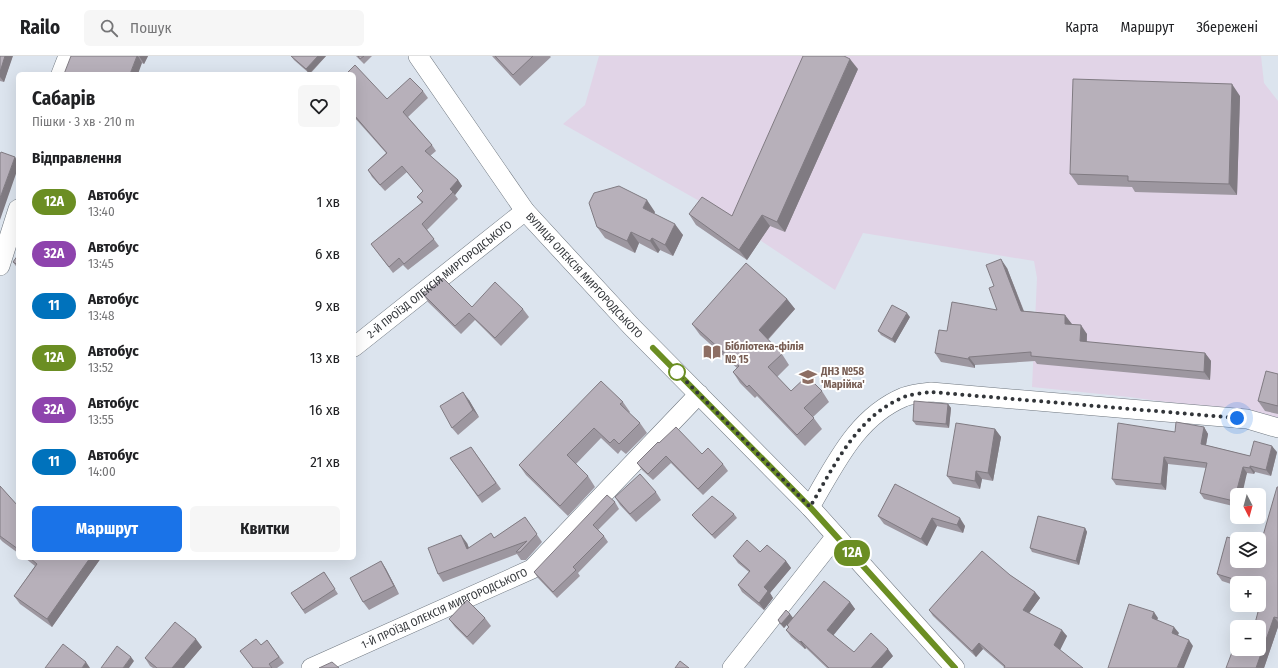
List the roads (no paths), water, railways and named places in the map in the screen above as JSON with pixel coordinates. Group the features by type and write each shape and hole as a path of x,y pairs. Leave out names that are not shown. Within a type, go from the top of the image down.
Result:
{"street":[{"path":"62,72 68,56"},
{"name":"ВУЛИЦЯ ОЛЕКСІЯ МИРГОРОДСЬКОГО","path":"418,56 525,210 631,326 810,507 955,668"},
{"name":"2-Й ПРОЇЗД ОЛЕКСІЯ МИРГОРОДСЬКОГО","path":"356,346 525,210"},
{"path":"0,266 16,216"},
{"path":"810,507 855,433 878,411 905,396 931,392 1247,419 1278,428"},
{"name":"1-Й ПРОЇЗД ОЛЕКСІЯ МИРГОРОДСЬКОГО","path":"312,668 532,569 699,394"},
{"path":"732,668 836,536"}],"place":[{"name":"Бібліотека-філія № 15","path":"712,352"},
{"name":"ДНЗ №58 'Марійка'","path":"808,377"}]}
